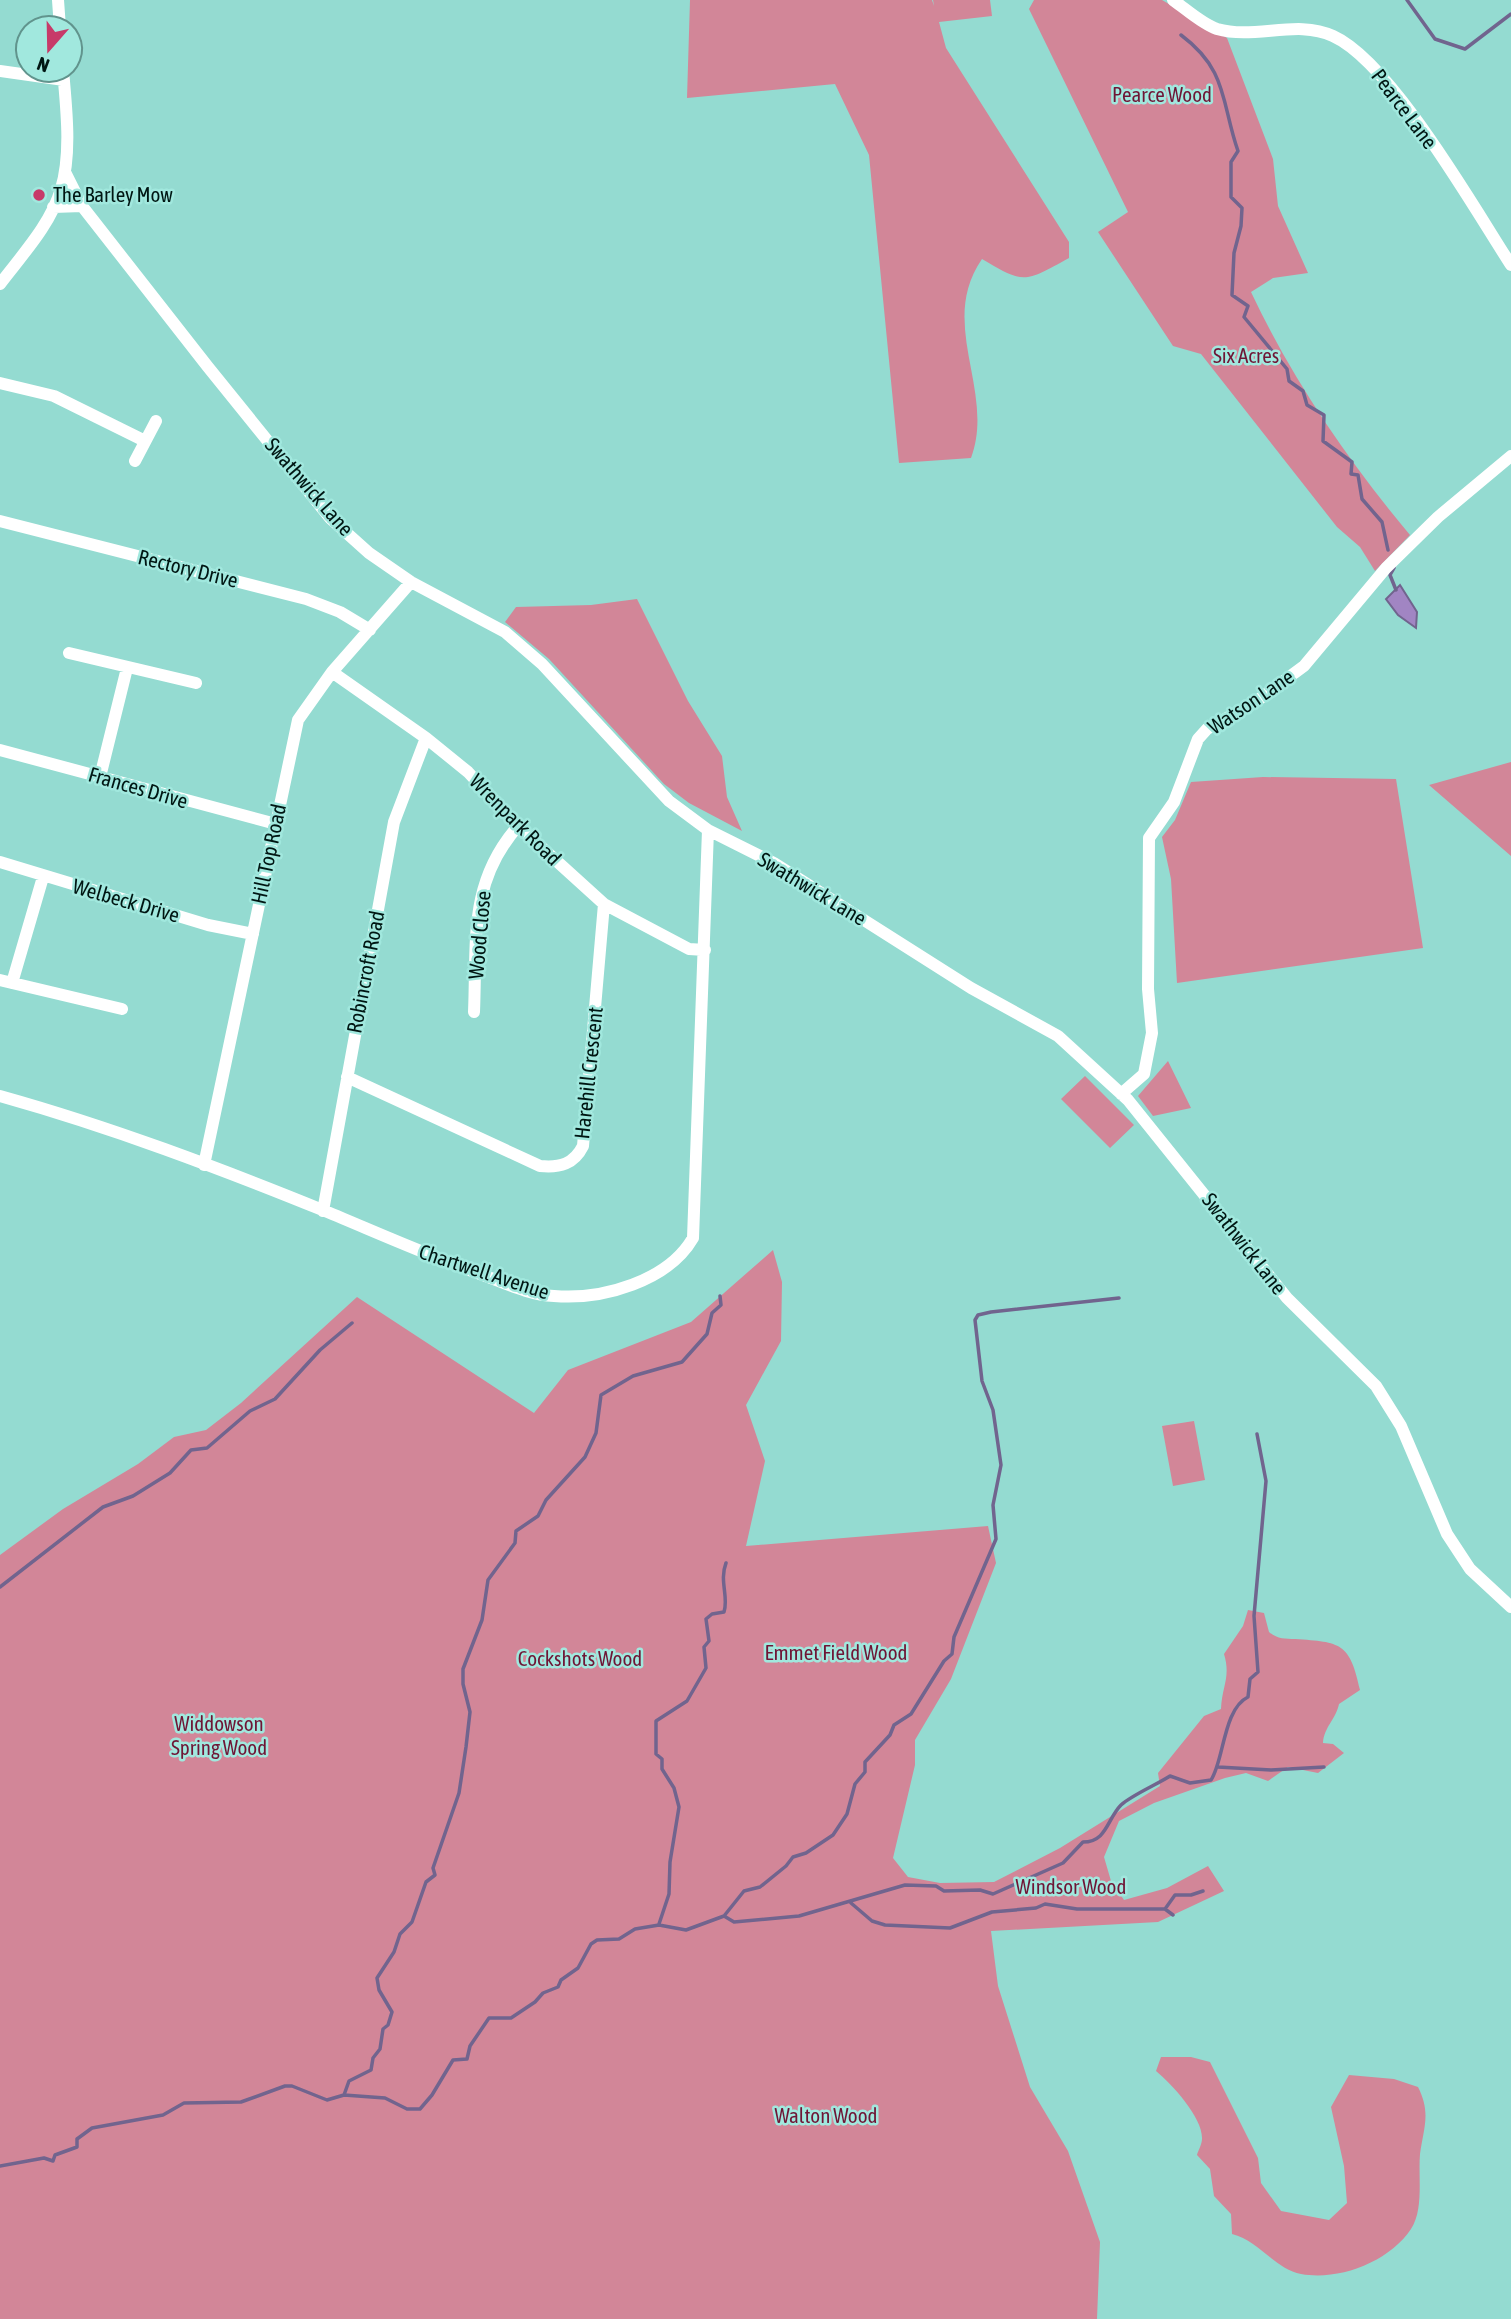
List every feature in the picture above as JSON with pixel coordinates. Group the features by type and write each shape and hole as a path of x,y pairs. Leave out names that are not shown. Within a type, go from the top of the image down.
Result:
{"street":[{"name":"Pearce Lane","path":"1173,0 1215,28 1234,31 1312,30 1333,36 1364,56 1393,89 1511,265"},
{"path":"0,284 36,236 53,207 65,172 63,84"},
{"name":"Swathwick Lane","path":"65,172 82,206 330,518 369,553 411,582 505,632 542,664 669,801 708,830 774,863 971,988 1058,1036 1121,1094 1222,1214 1287,1298 1376,1386 1401,1426 1447,1534 1470,1569 1506,1604"},
{"path":"53,207 82,206"},
{"path":"0,383 54,396 145,441"},
{"path":"135,461 156,421"},
{"name":"Watson Lane","path":"1121,1094 1144,1074 1152,1033 1147,989 1149,838 1174,802 1198,739 1207,729 1254,703 1304,666 1386,568 1438,517 1511,456"},
{"name":"Rectory Drive","path":"0,521 306,599 340,612 370,631"},
{"name":"Hill Top Road","path":"204,1165 298,720 332,672 411,582"},
{"path":"69,653 196,683"},
{"path":"100,777 127,668"},
{"name":"Wrenpark Road","path":"332,672 426,738 468,772 518,826 604,904 689,949 705,950"},
{"name":"Robincroft Road","path":"323,1211 394,822 426,738"},
{"name":"Frances Drive","path":"0,750 276,824"},
{"name":"Wood Close","path":"474,1012 480,895 498,848 518,826"},
{"name":"Chartwell Avenue","path":"0,1096 95,1122 528,1292 551,1296 599,1292 662,1272 683,1255 694,1238 708,830"},
{"name":"Welbeck Drive","path":"0,862 208,925 253,934"},
{"path":"43,877 6,982 122,1009"},
{"name":"Harehill Crescent","path":"346,1077 540,1166 556,1168 577,1158 583,1146 604,904"}],"green space":[{"path":"690,0 932,0 934,6 933,0 990,0 992,16 939,22 946,48 1069,242 1069,258 1043,272 1025,277 1008,273 982,259 970,283 965,308 965,333 977,408 977,433 971,458 899,463 869,155 835,84 687,98"},
{"name":"Pearce Wood","path":"1034,0 1162,0 1227,38 1273,159 1278,206 1308,273 1273,278 1251,292 1303,388 1343,449 1410,535 1375,571 1360,547 1337,527 1201,354 1173,346 1098,232 1128,212 1029,9"},
{"path":"637,599 688,701 722,756 727,797 742,831 689,803 664,784 549,659 505,622 516,607 591,605"},
{"path":"1511,762 1511,856 1429,785"},
{"path":"1263,777 1396,779 1423,948 1177,983 1171,879 1162,837 1175,820 1191,782"},
{"path":"1168,1061 1191,1108 1153,1116 1138,1096"},
{"path":"1085,1076 1134,1125 1110,1148 1061,1099"},
{"path":"773,1250 782,1282 781,1341 746,1405 765,1461 746,1546 988,1526 996,1563 951,1679 915,1740 915,1765 893,1858 908,1877 940,1883 994,1882 1060,1848 1160,1786 1158,1773 1204,1716 1221,1709 1226,1675 1224,1654 1243,1626 1248,1610 1264,1613 1269,1632 1275,1636 1323,1642 1341,1648 1347,1654 1356,1674 1360,1690 1339,1704 1323,1743 1333,1744 1344,1753 1318,1773 1288,1767 1268,1781 1246,1773 1225,1778 1154,1803 1119,1821 1104,1857 1111,1881 1124,1900 1167,1888 1208,1866 1224,1891 1158,1922 991,1931 998,1986 1030,2087 1068,2151 1100,2242 1097,2319 0,2319 0,1555 63,1509 138,1464 174,1437 206,1430 241,1403 357,1297 534,1413 568,1370 691,1322"},
{"path":"1194,1421 1205,1480 1173,1486 1162,1426"},
{"path":"1161,2057 1191,2057 1210,2062 1258,2158 1261,2183 1281,2211 1329,2220 1347,2203 1344,2166 1331,2107 1349,2075 1394,2079 1418,2087 1424,2104 1425,2120 1420,2154 1418,2212 1411,2229 1402,2241 1377,2260 1347,2272 1331,2275 1292,2271 1250,2242 1232,2234 1231,2214 1214,2196 1210,2169 1197,2155 1202,2139 1197,2121 1178,2093 1156,2071"}],"shaded area":[{"path":"1400,585 1417,612 1416,628 1398,615 1386,599"}],"waterway":[{"path":"1407,0 1435,39 1465,49 1511,14"},
{"path":"1181,35 1196,48 1215,74 1238,151 1231,162 1231,197 1242,208 1241,226 1234,253 1232,295 1248,306 1244,317 1287,369 1289,381 1303,391 1307,405 1324,415 1323,441 1352,462 1351,474 1358,475 1362,499 1382,522 1388,550"},
{"path":"1394,568 1390,575 1396,590"},
{"path":"344,2095 349,2081 371,2070 373,2058 380,2049 383,2029 388,2025 392,2012 379,1990 377,1978 394,1952 400,1934 412,1922 426,1882 435,1875 433,1868 459,1793 470,1712 463,1684 463,1669 482,1620 488,1580 515,1543 516,1531 538,1516 546,1500 585,1457 596,1433 601,1395 633,1376 682,1362 707,1334 712,1313 721,1305 720,1296"},
{"path":"0,2166 44,2158 53,2161 55,2155 77,2147 77,2139 92,2128 163,2115 184,2103 241,2102 285,2086 292,2086 327,2100 344,2095 385,2098 407,2109 420,2109 432,2095 453,2060 467,2059 470,2046 489,2018 511,2018 535,2002 543,1993 558,1987 561,1980 578,1968 591,1944 597,1940 619,1939 635,1929 659,1925 686,1930 724,1916 744,1891 760,1887 793,1857 806,1853 833,1835 847,1814 855,1784 865,1772 865,1762 890,1735 894,1725 911,1714 944,1661 952,1654 954,1637 996,1539 993,1505 1001,1465 993,1410 982,1381 975,1320 978,1315 991,1312 1119,1298"},
{"path":"0,1587 103,1507 133,1496 170,1473 191,1450 207,1448 250,1411 275,1399 320,1350 352,1323"},
{"path":"724,1916 734,1922 799,1916 905,1885 936,1886 944,1891 980,1890 993,1894 1063,1863 1083,1842 1091,1841 1102,1834 1121,1805 1170,1776 1190,1783 1211,1780 1234,1712 1248,1697 1250,1679 1258,1672 1254,1616 1266,1481 1257,1434"},
{"path":"659,1924 669,1894 670,1862 679,1807 674,1788 662,1769 662,1759 656,1754 656,1721 687,1701 706,1668 704,1647 709,1641 706,1619 712,1614 724,1612 723,1576 726,1563"},
{"path":"1218,1767 1271,1770 1324,1767"},
{"path":"851,1903 872,1921 885,1925 950,1928 992,1912 1036,1908 1045,1904 1077,1909 1165,1909 1175,1895 1191,1895 1203,1891"},
{"path":"1165,1909 1173,1915"}],"place":[{"name":"The Barley Mow","path":"39,195"}],"park label":[{"name":"Six Acres","path":"1246,356"},
{"name":"Emmet Field Wood","path":"836,1653"},
{"name":"Cockshots Wood","path":"580,1659"},
{"name":"Widdowson Spring Wood","path":"219,1736"},
{"name":"Windsor Wood","path":"1071,1887"},
{"name":"Walton Wood","path":"826,2116"}]}
